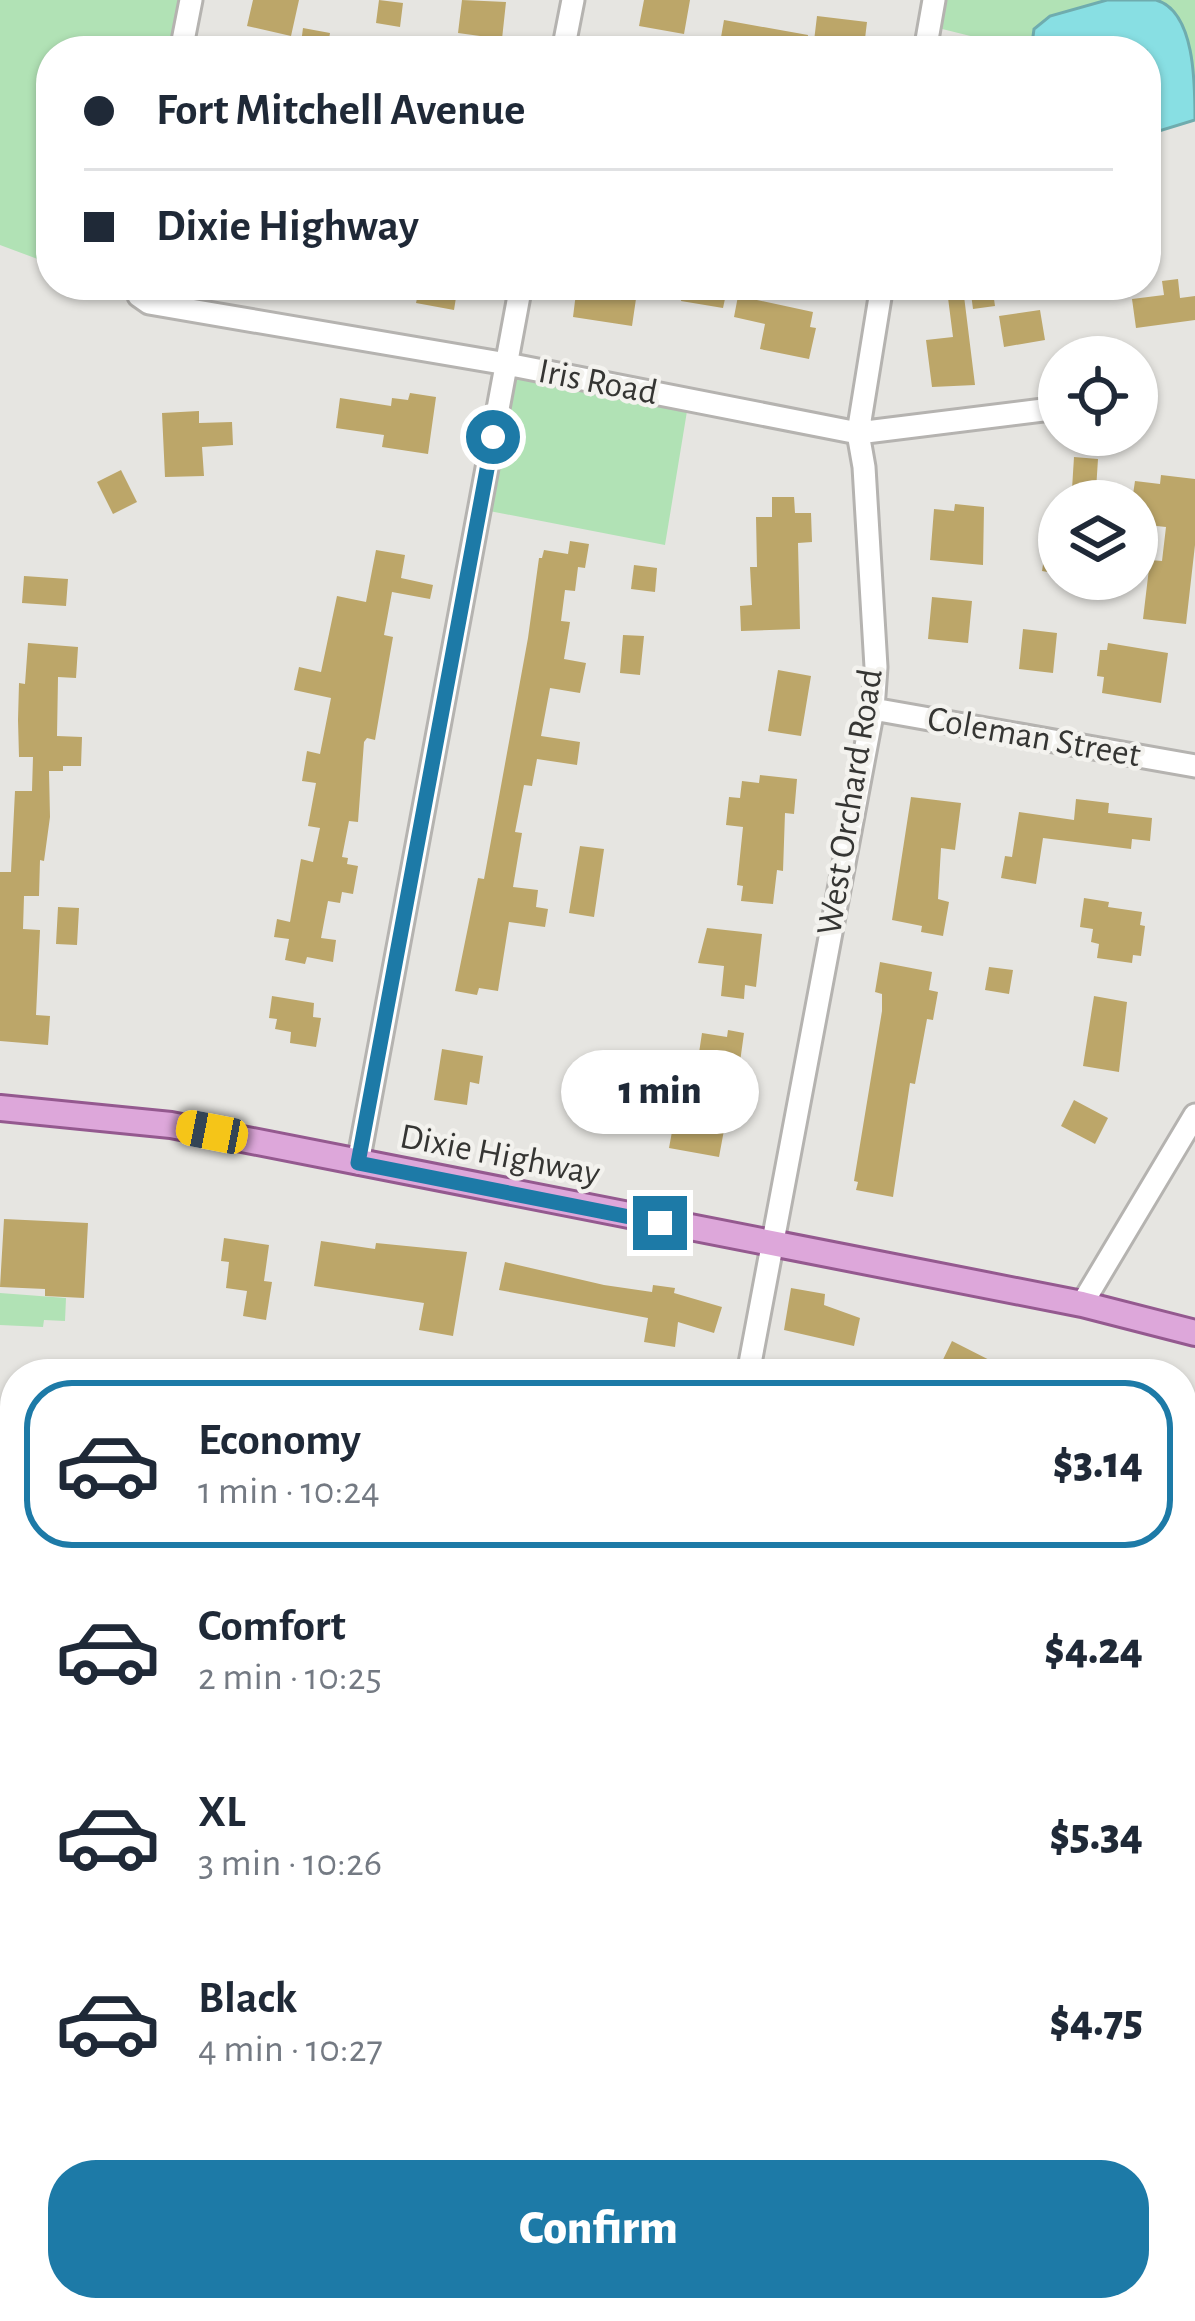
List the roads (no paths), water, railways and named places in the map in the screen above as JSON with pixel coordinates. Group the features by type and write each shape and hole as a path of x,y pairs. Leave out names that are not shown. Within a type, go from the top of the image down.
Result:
{"main road":[{"name":"Dixie Highway","path":"0,1108 171,1125 1082,1304 1195,1333"}],"street":[{"path":"184,36 191,0"},
{"path":"566,36 573,0"},
{"path":"928,36 934,0"},
{"name":"Iris Road","path":"146,300 858,433 1038,411"},
{"path":"358,1163 518,300"},
{"name":"West Orchard Road","path":"751,1359 873,709 876,667 858,433 880,300"},
{"name":"Coleman Street","path":"873,709 1195,766"},
{"path":"1082,1304 1195,1115"}],"water":[{"path":"1107,0 1156,0 1169,7 1179,18 1190,50 1195,120 1161,130 1161,36 1033,36 1034,29 1050,16"}]}
